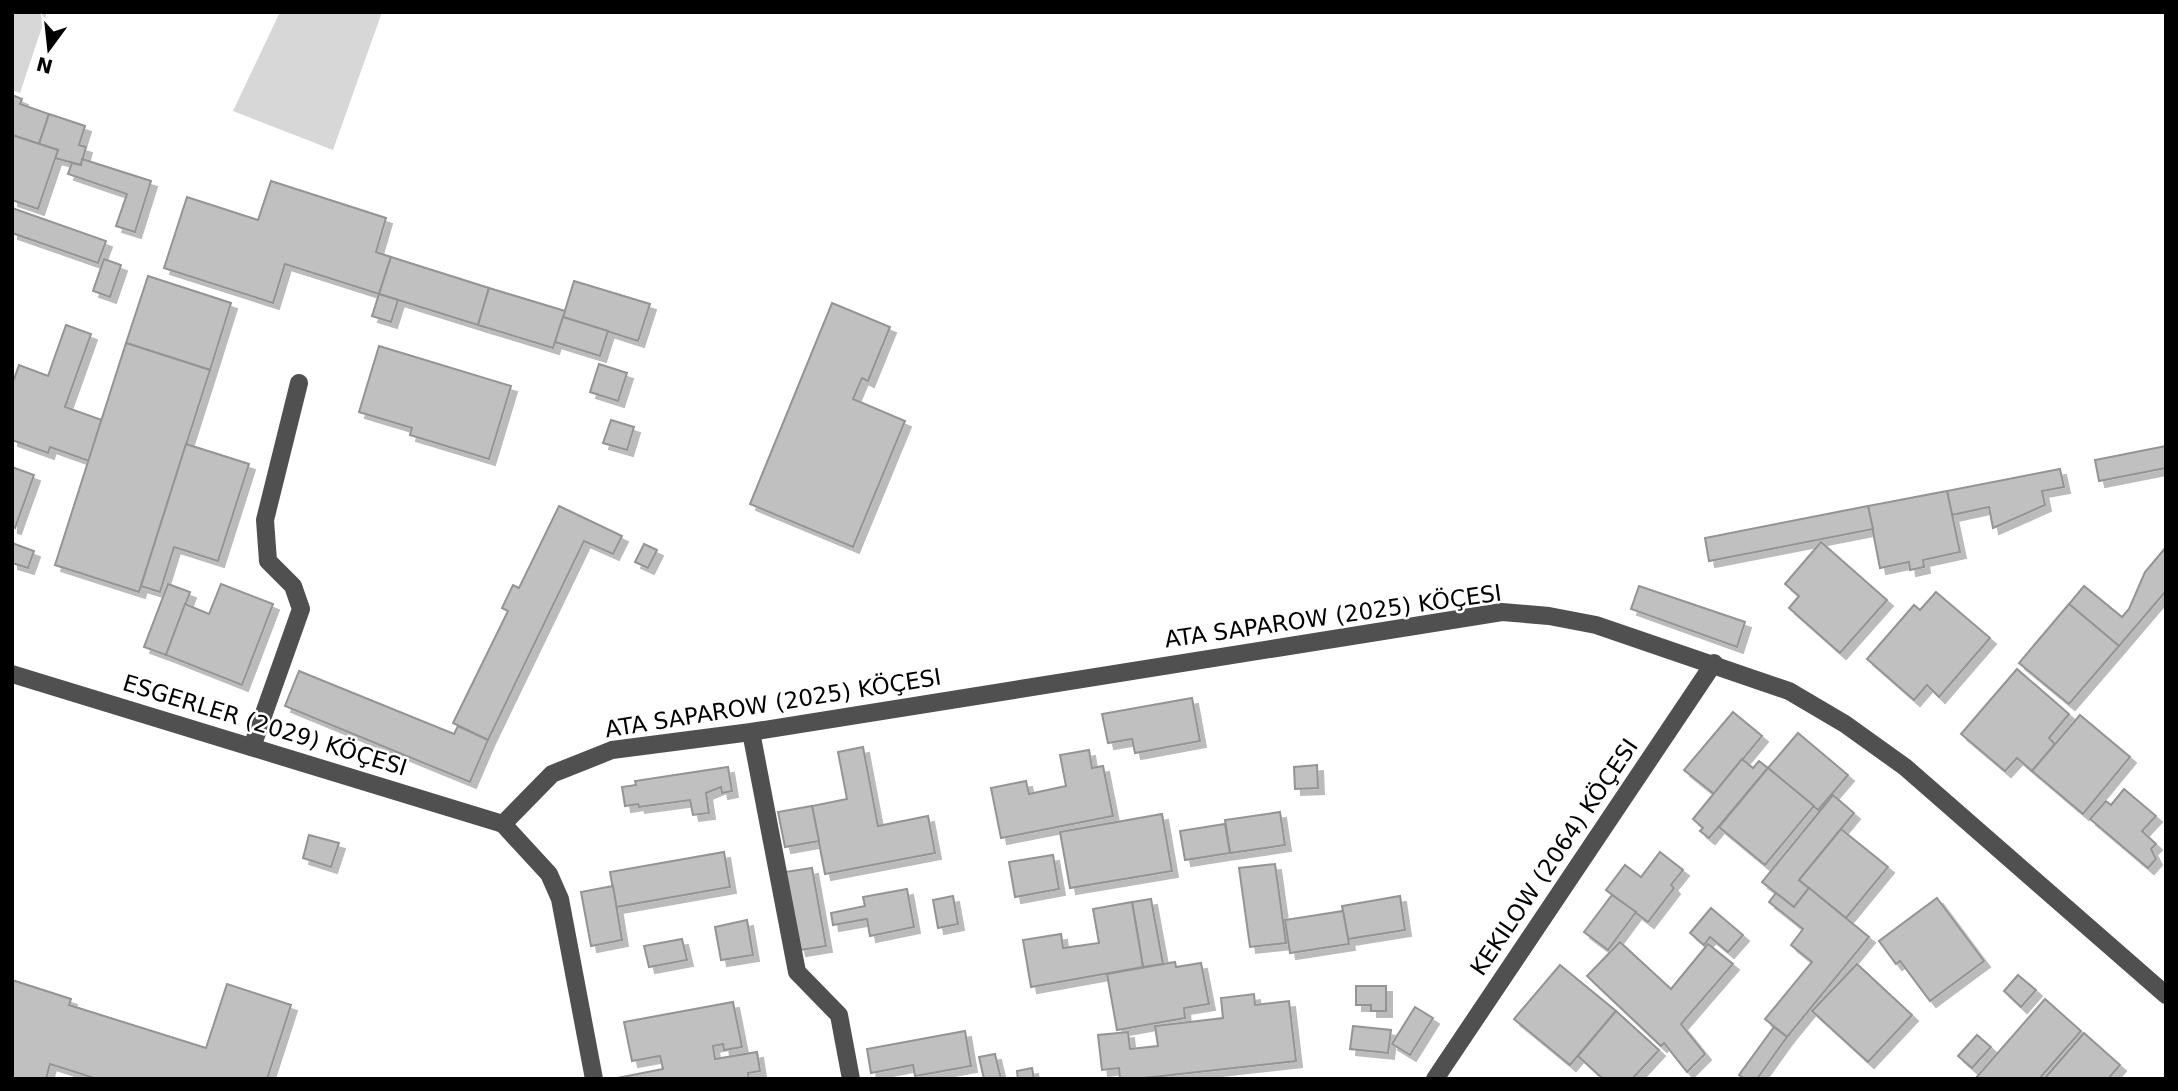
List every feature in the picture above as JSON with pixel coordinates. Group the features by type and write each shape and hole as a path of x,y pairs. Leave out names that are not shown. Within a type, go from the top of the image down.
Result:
{"street":[{"path":"252,747 301,608 293,586 268,561 265,520 299,383"},
{"name":"ATA SAPAROW (2025) KÖÇESI","path":"503,824 552,774 612,750 751,732 1502,612 1549,616 1596,625 1714,663 1789,691 1845,724 1905,767 2166,995"},
{"name":"KEKILOW (2064) KÖÇESI","path":"1435,1079 1714,663"},
{"name":"ESGERLER (2029) KÖÇESI","path":"12,674 503,824"},
{"path":"751,732 797,972 839,1015 851,1079"},
{"path":"503,824 549,874 560,899 594,1079"}],"shaded area":[{"path":"12,12 47,12 20,93 12,90"},
{"path":"280,12 382,12 333,150 233,111"}],"building":[{"path":"12,95 22,99 20,104 49,114 39,144 12,135"},
{"path":"49,114 85,126 79,145 86,147 81,165 55,158 58,150 39,144"},
{"path":"12,135 58,150 38,209 12,200"},
{"path":"82,159 151,181 135,232 116,226 127,194 68,174 72,163 81,165"},
{"path":"271,181 386,218 376,252 391,257 379,294 285,264 273,303 164,268 187,197 258,220"},
{"path":"12,208 106,241 98,263 12,233"},
{"path":"391,257 489,288 478,325 379,294"},
{"path":"104,259 121,265 110,297 93,291"},
{"path":"148,276 231,303 210,370 126,343"},
{"path":"574,281 650,304 638,341 563,317"},
{"path":"489,288 565,311 553,348 478,325"},
{"path":"379,294 398,300 391,322 372,316"},
{"path":"832,303 890,327 868,381 862,378 853,399 905,421 853,547 750,504"},
{"path":"563,317 608,331 600,356 555,342"},
{"path":"66,325 91,334 65,407 102,420 89,461 50,447 48,453 12,440 12,385 19,365 48,376"},
{"path":"126,343 210,370 139,592 55,565"},
{"path":"379,346 511,386 489,459 410,435 412,428 359,412"},
{"path":"599,364 627,373 618,401 590,392"},
{"path":"611,420 634,427 627,450 603,443"},
{"path":"186,444 249,464 218,561 174,547 160,592 141,586"},
{"path":"2166,446 2166,468 2099,481 2095,460"},
{"path":"12,467 34,475 15,528 12,527"},
{"path":"2060,469 2064,487 2042,491 2045,505 1993,528 1989,507 1952,515 1947,491"},
{"path":"1947,491 1960,552 1923,560 1924,567 1910,570 1909,562 1880,568 1868,506"},
{"path":"559,506 622,536 613,554 584,541 488,740 453,723 508,611 502,608 513,585 519,588"},
{"path":"1868,506 1873,529 1709,561 1705,538"},
{"path":"1821,542 1887,600 1840,653 1789,608 1799,596 1785,584"},
{"path":"12,543 34,551 28,568 12,563"},
{"path":"644,544 657,550 648,568 635,562"},
{"path":"2166,547 2166,591 2119,646 2069,604 2084,586 2122,617 2129,609 2145,572"},
{"path":"168,584 190,592 166,655 144,647"},
{"path":"221,584 273,604 242,685 166,655 185,604 209,614"},
{"path":"1639,586 1745,622 1737,647 1631,609"},
{"path":"1936,592 1990,638 1939,697 1927,685 1914,700 1867,659 1914,605 1920,610"},
{"path":"2069,604 2119,646 2069,704 2019,663"},
{"path":"2017,669 2069,714 2049,738 2055,744 2032,771 2017,758 2005,771 1961,734"},
{"path":"299,671 454,734 458,726 488,740 470,782 285,706"},
{"path":"1192,698 1200,741 1135,753 1132,739 1108,743 1102,714"},
{"path":"1733,712 1762,736 1714,794 1684,770"},
{"path":"2080,715 2130,757 2083,814 2032,771"},
{"path":"1798,733 1848,775 1818,810 1768,768"},
{"path":"863,747 878,826 928,816 935,853 825,874 812,806 847,799 838,752"},
{"path":"1089,750 1092,768 1103,766 1113,816 1001,838 991,788 1026,781 1029,794 1066,786 1060,755"},
{"path":"1742,759 1753,768 1759,761 1768,768 1709,838 1700,831 1703,828 1693,819"},
{"path":"1317,765 1318,788 1295,789 1294,767"},
{"path":"728,767 732,791 722,793 721,787 706,793 709,813 693,815 690,800 639,807 638,804 625,806 622,787 636,785 635,781"},
{"path":"1768,768 1814,806 1765,865 1719,827"},
{"path":"2124,789 2156,816 2142,831 2156,844 2151,849 2156,859 2148,868 2090,819 2106,801 2111,805"},
{"path":"1833,795 1854,813 1799,880 1809,888 1794,907 1762,882"},
{"path":"812,806 819,841 785,847 778,812"},
{"path":"1280,812 1285,845 1230,853 1225,820"},
{"path":"1162,814 1172,871 1070,888 1060,832"},
{"path":"1225,824 1230,853 1185,860 1180,831"},
{"path":"1841,829 1888,867 1846,918 1799,880"},
{"path":"309,835 339,843 331,867 303,858"},
{"path":"724,852 730,887 616,907 610,872"},
{"path":"1660,852 1683,870 1671,885 1674,888 1648,922 1606,890 1625,865 1641,877"},
{"path":"1053,855 1059,889 1015,897 1009,862"},
{"path":"1275,864 1286,943 1250,947 1239,868"},
{"path":"812,868 826,946 800,950 785,872"},
{"path":"613,886 622,940 591,946 581,892"},
{"path":"1809,888 1869,937 1787,1037 1765,1019 1812,962 1791,945 1803,929 1769,902 1776,893 1794,907"},
{"path":"907,889 914,927 870,936 867,919 833,925 831,913 865,906 863,897"},
{"path":"1612,895 1636,912 1608,950 1584,932"},
{"path":"953,896 958,924 938,928 933,900"},
{"path":"1400,896 1405,930 1348,939 1342,906"},
{"path":"1937,898 1984,961 1930,1001 1900,961 1896,964 1879,941"},
{"path":"1151,899 1163,964 1143,967 1132,902"},
{"path":"1132,902 1143,967 1031,987 1023,940 1061,934 1063,948 1099,943 1093,909"},
{"path":"1711,908 1743,935 1728,952 1710,937 1704,945 1690,933"},
{"path":"1343,911 1349,944 1290,953 1285,920"},
{"path":"747,920 753,955 721,960 715,927"},
{"path":"682,939 687,960 649,967 644,946"},
{"path":"1620,942 1671,989 1708,944 1733,964 1681,1024 1705,1054 1687,1072 1664,1043 1661,1046 1587,976"},
{"path":"1175,962 1176,967 1201,963 1209,1004 1184,1008 1185,1018 1117,1030 1107,974"},
{"path":"1857,964 1912,1015 1868,1062 1812,1011"},
{"path":"1560,965 1616,1011 1570,1065 1514,1019"},
{"path":"2018,975 2036,990 2021,1007 2004,991"},
{"path":"12,980 71,999 69,1005 206,1048 227,984 291,1005 267,1079 97,1079 50,1064 46,1079 12,1079"},
{"path":"1356,986 1386,986 1386,1011 1371,1011 1371,1005 1356,1005"},
{"path":"1254,994 1255,1005 1289,1001 1296,1061 1135,1079 1120,1079 1119,1068 1102,1070 1098,1035 1128,1032 1130,1049 1158,1046 1155,1026 1223,1018 1221,998"},
{"path":"2045,999 2081,1031 2039,1079 1975,1079"},
{"path":"733,1002 742,1047 724,1050 723,1044 713,1046 715,1059 757,1052 760,1071 748,1073 749,1079 612,1079 663,1069 660,1056 632,1061 624,1022"},
{"path":"1415,1007 1433,1018 1410,1055 1392,1044"},
{"path":"1616,1011 1659,1050 1632,1079 1603,1079 1578,1056"},
{"path":"1353,1026 1391,1030 1388,1053 1350,1049"},
{"path":"1774,1027 1787,1037 1757,1079 1745,1079 1739,1075"},
{"path":"965,1031 971,1066 915,1076 913,1065 871,1073 867,1049"},
{"path":"2084,1033 2120,1065 2108,1079 2044,1079"},
{"path":"1977,1035 1991,1047 1972,1068 1958,1056"},
{"path":"995,1054 1001,1079 984,1079 979,1057"},
{"path":"1032,1068 1034,1079 1018,1079 1017,1071"}]}
